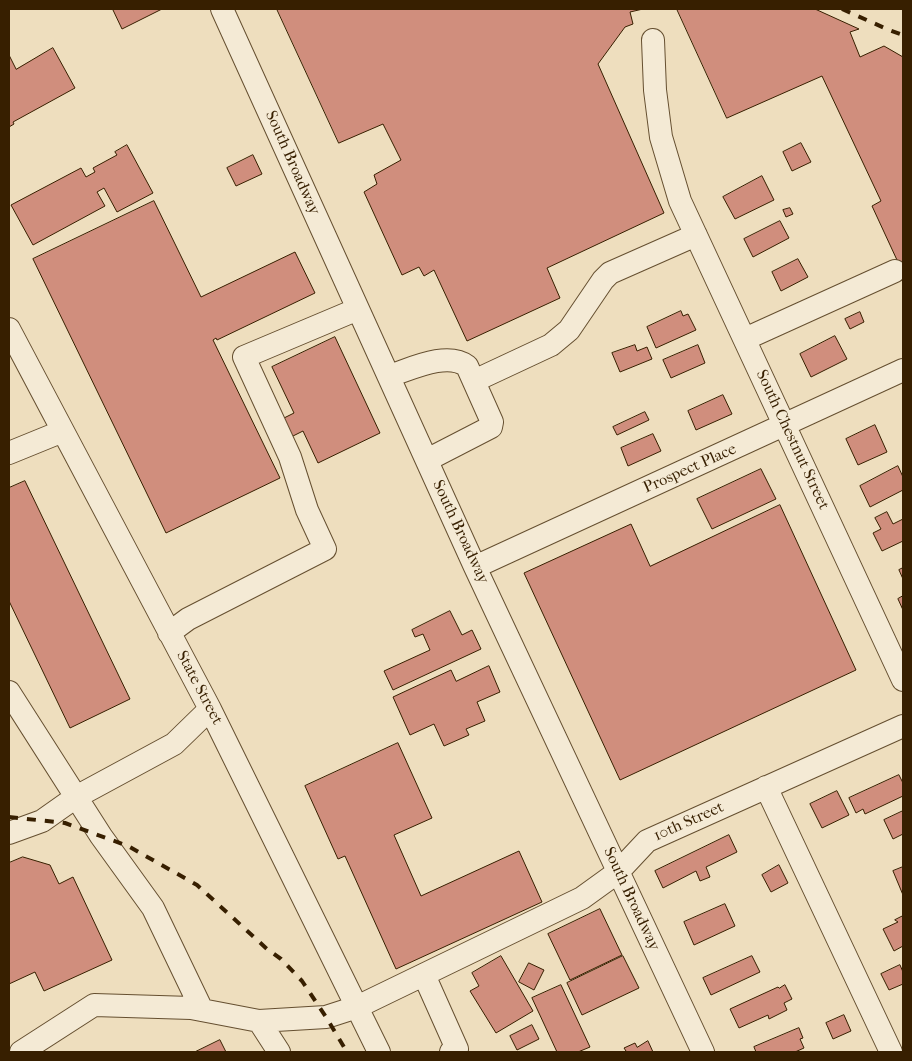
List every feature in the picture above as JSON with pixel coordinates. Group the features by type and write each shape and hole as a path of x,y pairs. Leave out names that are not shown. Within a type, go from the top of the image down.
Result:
{"street":[{"name":"South Broadway","path":"222,9 476,567 703,1052"},
{"name":"South Chestnut Street","path":"653,40 655,90 662,137 680,201 903,680"},
{"path":"474,381 551,345 569,330 603,280 610,273 696,235"},
{"path":"745,339 895,271"},
{"path":"169,633 188,619 325,549 306,510 290,456 244,357 358,309"},
{"name":"State Street","path":"9,329 210,709 379,1052"},
{"path":"389,376 444,359 460,361 467,366 474,381 492,422 492,427 427,460"},
{"name":"Prospect Place","path":"476,567 903,370"},
{"path":"9,453 63,431"},
{"path":"9,692 101,836 153,908 202,1010"},
{"path":"9,833 42,821 76,797 174,744 210,709"},
{"name":"10th Street","path":"21,1052 94,1005 191,1008 260,1021 326,1016 357,1008 582,898 618,872 646,841 903,726"},
{"path":"766,787 891,1052"},
{"path":"424,975 457,1049 451,1052"},
{"path":"260,1021 279,1052"}],"building":[{"path":"162,9 122,29 113,10"},
{"path":"277,9 643,9 630,12 633,24 625,27 598,64 664,213 547,268 560,298 467,341 434,270 424,276 419,267 402,275 364,192 377,184 374,175 401,160 383,124 339,143"},
{"path":"677,9 815,9 859,29 850,32 860,57 884,46 903,57 903,273 872,206 881,201 822,76 727,118"},
{"path":"53,48 75,88 13,122 14,124 9,127 9,55 16,69"},
{"path":"801,143 811,162 792,171 783,152"},
{"path":"127,145 153,193 117,212 104,188 97,192 105,206 33,245 11,205 81,168 86,177 95,172 93,168 117,155 115,152"},
{"path":"253,155 262,174 236,186 227,168"},
{"path":"762,176 774,200 735,219 723,197"},
{"path":"154,201 201,297 295,252 315,293 217,340 216,338 213,340 280,478 166,533 33,259"},
{"path":"790,208 793,214 786,217 783,210"},
{"path":"780,221 789,238 753,257 744,239"},
{"path":"798,259 808,277 781,291 772,272"},
{"path":"681,311 683,316 688,314 696,330 656,348 647,327"},
{"path":"860,312 864,322 850,329 845,319"},
{"path":"835,336 847,359 811,377 800,354"},
{"path":"335,337 380,433 318,463 303,431 287,439 278,421 294,413 272,367"},
{"path":"635,345 637,351 647,347 652,359 620,372 612,353"},
{"path":"698,345 705,363 671,378 663,360"},
{"path":"723,395 732,414 696,430 688,411"},
{"path":"645,412 649,420 617,435 613,427"},
{"path":"875,425 887,452 858,465 846,439"},
{"path":"653,434 661,451 628,466 621,448"},
{"path":"898,466 903,477 903,490 870,507 860,486"},
{"path":"761,469 776,499 712,529 697,499"},
{"path":"25,481 130,699 70,728 9,601 9,488"},
{"path":"780,505 856,670 620,780 524,573 631,524 650,566"},
{"path":"887,512 893,524 903,519 903,541 882,551 873,533 881,529 875,518"},
{"path":"903,568 903,579 899,570"},
{"path":"903,596 903,610 898,599"},
{"path":"450,611 462,635 472,630 481,649 393,690 384,671 430,650 423,634 415,637 412,630"},
{"path":"489,666 500,692 477,702 485,721 466,729 469,735 444,746 434,724 410,735 393,697 451,670 456,681"},
{"path":"398,743 432,818 394,835 421,896 519,851 542,902 396,969 345,856 338,859 305,786"},
{"path":"899,775 903,783 903,796 865,814 863,809 856,813 849,798"},
{"path":"837,791 849,815 822,828 810,804"},
{"path":"903,811 903,834 893,839 884,820"},
{"path":"729,835 737,852 706,867 710,877 700,881 696,871 663,888 655,871"},
{"path":"23,857 50,865 59,884 73,877 112,960 44,991 35,972 9,984 9,863"},
{"path":"779,865 788,883 771,892 762,875"},
{"path":"903,867 903,895 893,871"},
{"path":"725,904 735,926 694,945 684,922"},
{"path":"600,909 622,955 570,980 548,934"},
{"path":"903,916 903,946 894,951 883,929 898,922 895,920"},
{"path":"501,956 533,1011 496,1033 470,991 479,986 472,973"},
{"path":"623,956 639,988 582,1015 567,983"},
{"path":"752,956 760,972 711,995 703,978"},
{"path":"529,963 544,970 534,990 519,982"},
{"path":"900,965 903,972 903,984 889,990 881,974"},
{"path":"561,985 590,1047 578,1052 557,1052 532,998"},
{"path":"785,985 792,999 784,1003 787,1010 769,1019 768,1015 739,1028 730,1009"},
{"path":"844,1015 851,1031 833,1039 826,1023"},
{"path":"532,1025 539,1039 517,1050 510,1036"},
{"path":"799,1028 803,1038 800,1039 804,1048 795,1052 756,1052 754,1047"},
{"path":"220,1040 226,1052 195,1052"},
{"path":"648,1041 653,1052 624,1052 626,1051 624,1048 635,1043 637,1047"}],"railway":[{"path":"842,9 903,35"},
{"path":"9,817 65,823 128,846 197,885 267,949 281,959 302,981 347,1052"}]}
